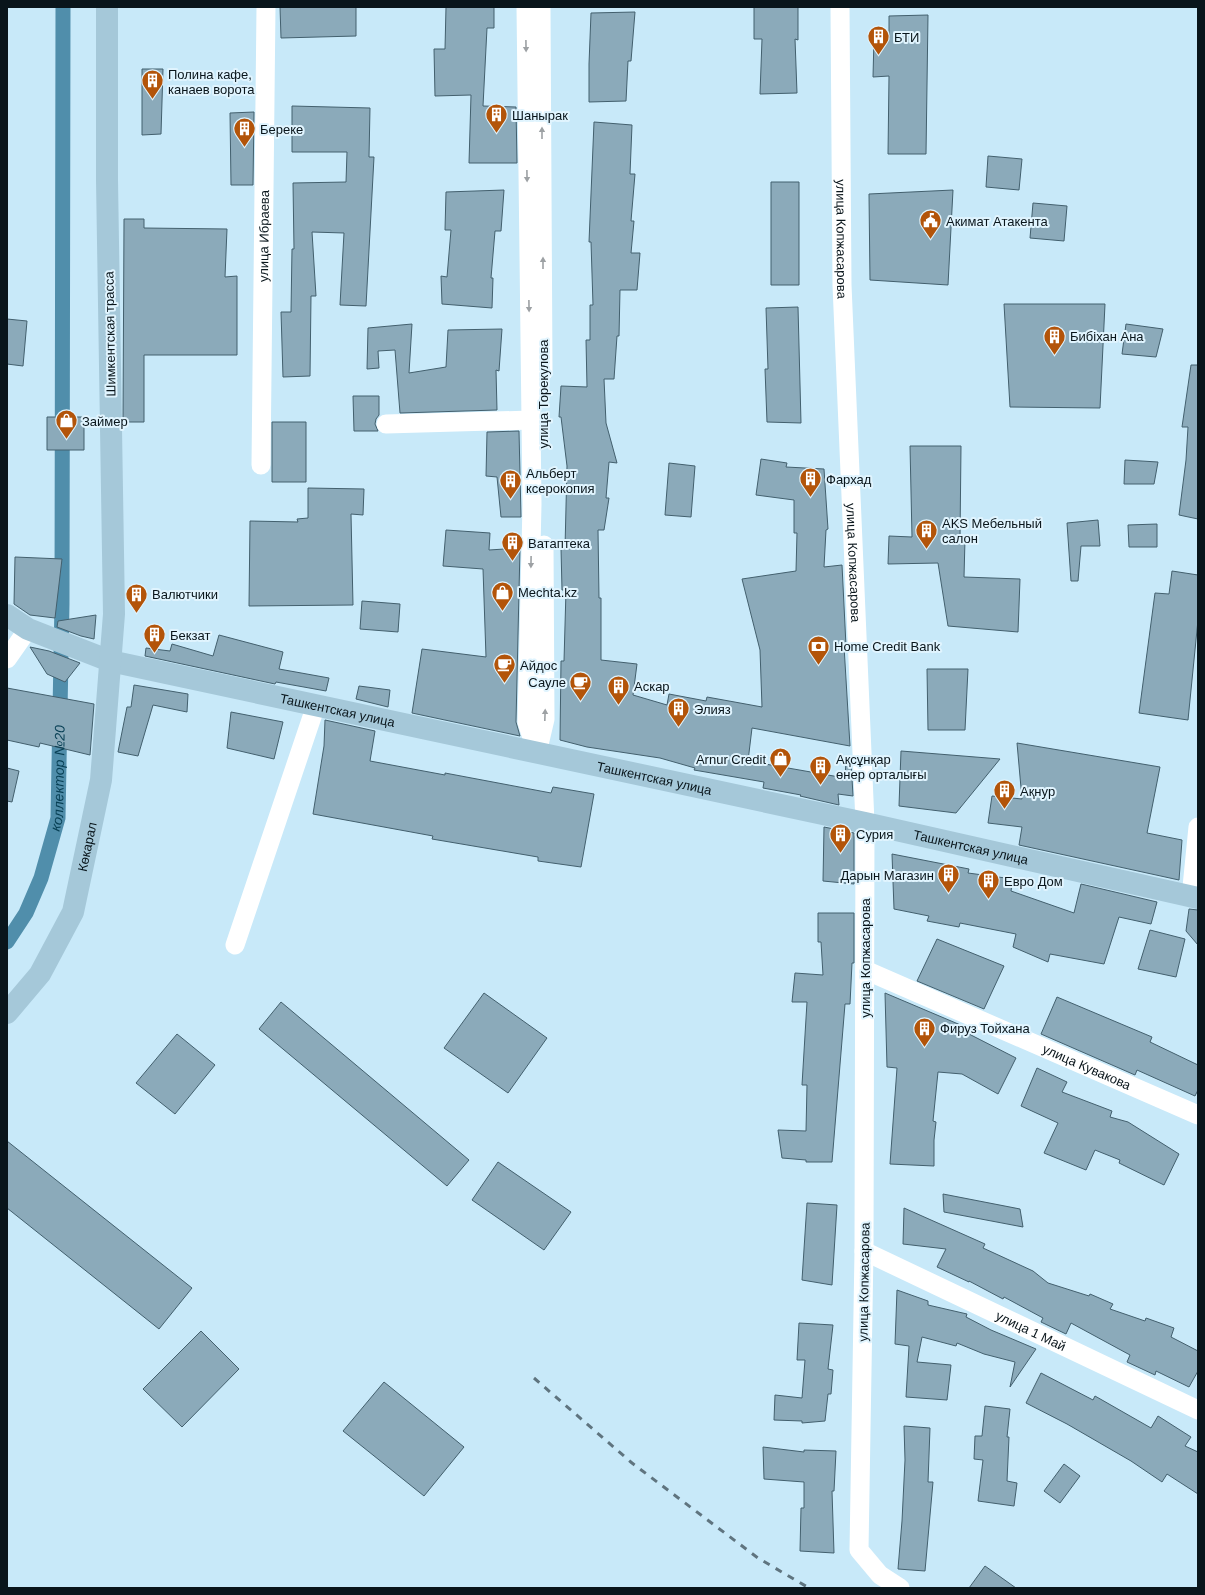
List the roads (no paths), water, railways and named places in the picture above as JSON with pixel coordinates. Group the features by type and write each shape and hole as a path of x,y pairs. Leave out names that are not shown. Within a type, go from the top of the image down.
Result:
{"main road":[{"name":"Шимкентская трасса","path":"107,7 107,180 114,614 110,660"},
{"name":"Ташкентская улица","path":"7,615 28,629 110,660 865,823 1195,898"},
{"name":"Көкарал","path":"7,1013 40,974 73,912 101,780 110,660"}],"street":[{"name":"улица Ибраева","path":"261,465 266,7"},
{"name":"улица Торекулова","path":"526,7 532,504 528,722 537,753"},
{"name":"улица Торекулова","path":"537,753 545,719 541,7"},
{"name":"улица Копжасарова","path":"840,7 842,285 865,823 864,1251 859,1550 880,1575 900,1588"},
{"path":"386,424 531,420"},
{"path":"7,659 28,629"},
{"path":"235,945 316,705"},
{"path":"1195,898 1198,827"},
{"name":"улица Кувакова","path":"865,970 1198,1115"},
{"name":"улица 1 Май","path":"864,1251 1198,1410"}],"waterway":[{"name":"коллектор №20","path":"7,942 26,913 41,878 58,818 62,603 63,7"}],"railway":[{"path":"534,1378 632,1463 758,1558 809,1588"}],"place":[{"name":"БТИ","path":"879,56"},
{"name":"Полина кафе, канаев ворота","path":"152,100"},
{"name":"Шанырак","path":"496,134"},
{"name":"Береке","path":"244,148"},
{"name":"Акимат Атакента","path":"931,240"},
{"name":"Бибіхан Ана","path":"1055,356"},
{"name":"Займер","path":"66,440"},
{"name":"Фархад","path":"810,498"},
{"name":"Альберт ксерокопия","path":"511,500"},
{"name":"AKS Мебельный салон","path":"927,550"},
{"name":"Ватаптека","path":"513,562"},
{"name":"Mechta.kz","path":"503,612"},
{"name":"Валютчики","path":"136,614"},
{"name":"Бекзат","path":"155,654"},
{"name":"Home Credit Bank","path":"819,666"},
{"name":"Айдос","path":"504,684"},
{"name":"Сауле","path":"581,702"},
{"name":"Аскар","path":"618,706"},
{"name":"Элияз","path":"679,728"},
{"name":"Arnur Credit","path":"781,778"},
{"name":"Ақсұнқар өнер орталығы","path":"820,786"},
{"name":"Ақнур","path":"1004,810"},
{"name":"Сурия","path":"840,854"},
{"name":"Дарын Магазин","path":"949,894"},
{"name":"Евро Дом","path":"989,900"},
{"name":"Фируз Тойхана","path":"925,1048"}]}
